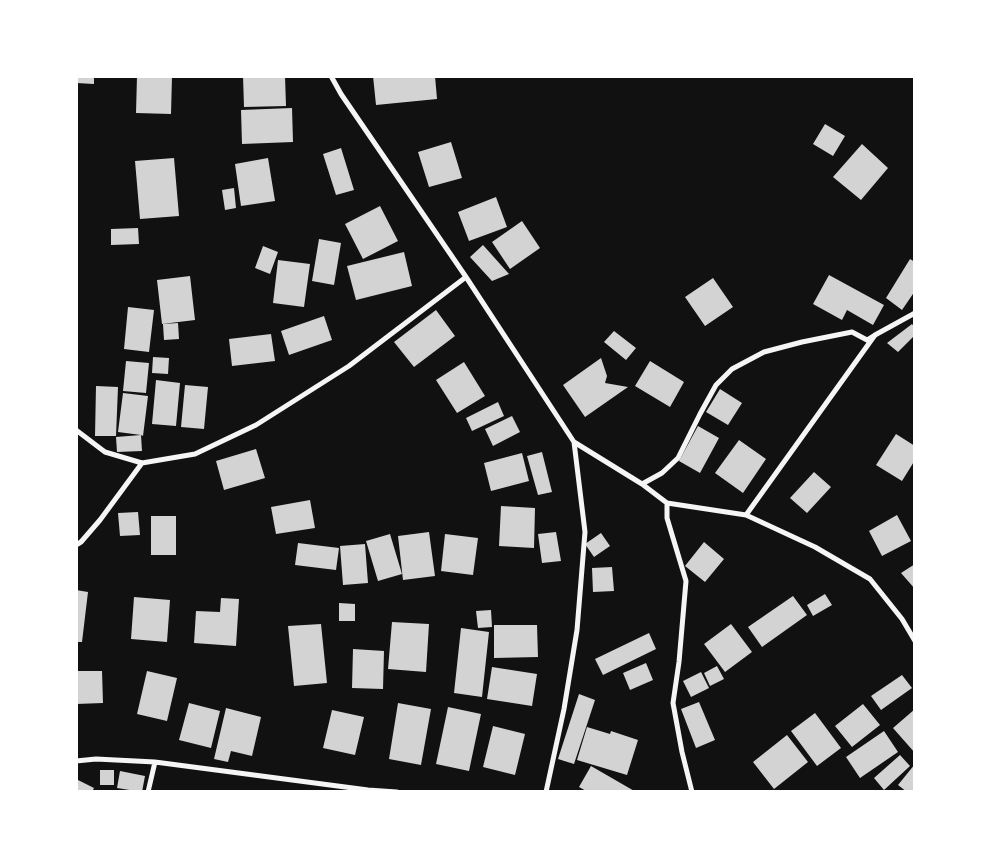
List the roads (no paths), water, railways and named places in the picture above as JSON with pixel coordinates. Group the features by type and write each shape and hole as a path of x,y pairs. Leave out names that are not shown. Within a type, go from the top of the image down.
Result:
{"street":[{"path":"331,76 341,94 466,277 574,442 642,484 667,503 746,515 814,547 870,579 902,619 915,641"},
{"path":"76,430 105,452 142,463 195,454 256,425 349,366 466,277"},
{"path":"642,484 662,473 678,458 716,386 732,369 764,352 852,332 867,340 915,313"},
{"path":"746,515 875,335"},
{"path":"546,792 564,709 577,630 585,542 574,442"},
{"path":"76,545 81,542 100,520 142,463"},
{"path":"667,503 667,518 686,581 680,662 673,703 692,792"},
{"path":"76,761 96,759 155,762 368,791 397,792"},
{"path":"148,792 155,762"}]}
